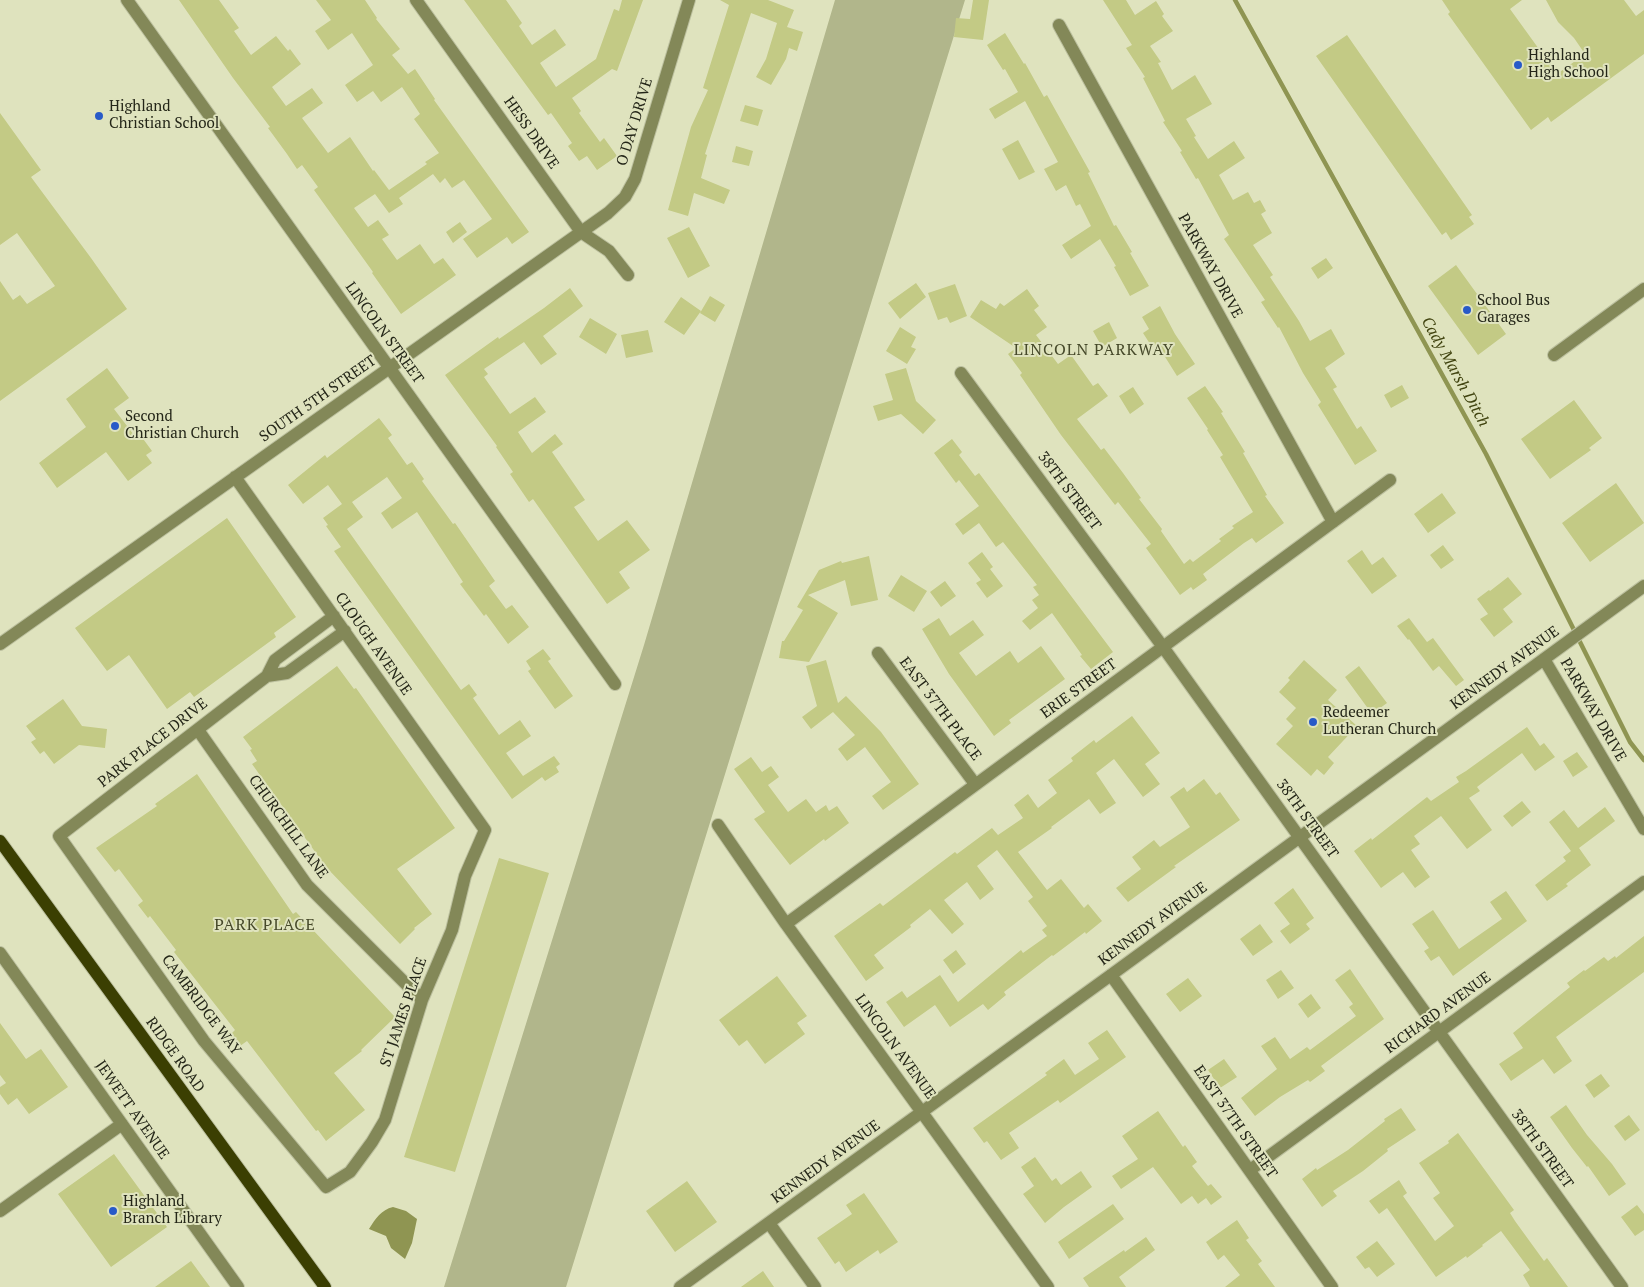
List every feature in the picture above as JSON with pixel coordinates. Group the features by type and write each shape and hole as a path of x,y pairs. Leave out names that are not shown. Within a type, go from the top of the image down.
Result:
{"main road":[{"name":"RIDGE ROAD","path":"0,841 325,1287"}],"street":[{"name":"LINCOLN STREET","path":"127,0 615,684"},
{"name":"HESS DRIVE","path":"416,0 581,232 610,251 628,275"},
{"name":"O DAY DRIVE","path":"581,232 608,213 625,197 635,179 689,0"},
{"name":"PARKWAY DRIVE","path":"1059,25 1334,522"},
{"name":"SOUTH 5TH STREET","path":"0,644 581,232"},
{"path":"1554,355 1644,289"},
{"name":"38TH STREET","path":"961,374 1164,647 1622,1287"},
{"name":"CLOUGH AVENUE","path":"235,476 485,830"},
{"name":"ERIE STREET","path":"786,924 1390,480"},
{"name":"KENNEDY AVENUE","path":"680,1287 1644,586"},
{"name":"PARK PLACE DRIVE","path":"58,836 267,676 275,660 334,616"},
{"name":"PARK PLACE DRIVE","path":"267,676 287,673 344,631"},
{"name":"EAST 37TH PLACE","path":"878,653 975,784"},
{"name":"PARKWAY DRIVE","path":"1544,659 1644,829"},
{"name":"CHURCHILL LANE","path":"198,730 307,885 422,1000"},
{"name":"LINCOLN AVENUE","path":"718,825 786,924 1048,1287"},
{"name":"ST JAMES PLACE","path":"326,1187 350,1172 385,1120 422,1000 452,930 465,876 485,830"},
{"name":"CAMBRIDGE WAY","path":"58,836 204,1040 326,1187"},
{"name":"RICHARD AVENUE","path":"1250,1170 1644,882"},
{"name":"JEWETT AVENUE","path":"0,953 238,1287"},
{"name":"EAST 37TH STREET","path":"1111,975 1332,1287"},
{"path":"0,1211 122,1124"},
{"path":"769,1223 815,1287"}],"shaded area":[{"path":"835,0 965,0 566,1287 444,1287 644,645"},
{"path":"393,1207 406,1211 417,1219 412,1243 405,1259 391,1248 386,1236 369,1229 382,1212"}],"building":[{"path":"179,0 219,0 239,28 234,31 251,55 276,36 288,51 290,49 301,64 272,87 286,106 312,88 323,103 302,118 328,153 350,137 373,171 389,190 427,164 425,162 439,153 414,119 420,114 402,87 381,102 373,91 357,102 345,85 373,65 352,33 328,50 315,31 331,20 316,0 365,0 376,19 400,49 392,55 408,74 415,69 434,100 529,232 512,244 507,237 477,258 463,239 492,219 464,180 452,188 445,178 440,183 433,174 399,198 403,204 389,213 375,194 354,208 368,227 378,220 389,235 382,239 397,260 420,244 434,264 443,258 456,275 401,314 314,190 318,187 302,165 297,169 268,128 270,127 233,78"},
{"path":"464,0 506,0 522,23 519,26 532,45 555,29 566,45 540,63 556,87 596,59 614,9 619,11 622,0 643,0 617,71 612,69 572,98 581,111 579,113 600,142 604,138 617,156 597,170 587,156 579,161 568,146 572,143 551,113 548,115"},
{"path":"720,0 768,0 794,10 787,27 803,32 797,51 789,48 786,59 771,85 756,77 766,59 777,23 751,13 705,154 707,155 701,178 730,190 724,204 694,193 688,216 668,210 691,127 708,90 703,88 729,5"},
{"path":"973,0 989,0 983,40 954,37 956,18 970,19"},
{"path":"1103,0 1126,0 1135,15 1156,1 1164,14 1162,16 1173,31 1150,46 1161,62 1158,63 1172,90 1195,75 1212,104 1186,119 1196,136 1194,137 1208,159 1234,141 1245,158 1219,175 1233,200 1248,192 1254,203 1260,200 1266,211 1261,214 1272,233 1253,245 1273,275 1270,277 1310,341 1331,329 1345,354 1325,368 1337,387 1333,389 1357,429 1361,426 1377,451 1355,465 1318,405 1321,402 1303,373 1279,327 1261,302 1265,300 1224,239 1229,235 1198,178 1196,179 1180,152 1182,151 1163,122 1165,121 1143,78 1145,77 1126,48 1132,45"},
{"name":"Highland High School","path":"1442,0 1522,0 1510,9 1557,74 1585,54 1574,38 1558,22 1546,0 1624,0 1636,16 1644,10 1644,54 1551,122 1548,117 1531,130 1448,14 1450,12"},
{"path":"1005,33 1044,97 1047,95 1090,172 1088,173 1114,226 1116,225 1132,252 1130,253 1149,286 1130,296 1114,267 1116,266 1100,239 1071,259 1062,245 1091,226 1080,204 1076,206 1066,185 1056,191 1044,169 1058,162 1025,101 995,119 989,109 1018,92 1005,69 1003,70 987,45"},
{"path":"1347,35 1472,215 1469,217 1474,224 1451,240 1446,232 1442,235 1316,56"},
{"path":"745,105 763,110 758,126 740,121"},
{"path":"0,113 41,170 31,177 127,309 0,401 0,281 13,300 20,295 27,304 55,286 17,233 0,245"},
{"path":"1018,140 1035,172 1019,180 1002,149"},
{"path":"736,146 753,151 749,166 732,162"},
{"path":"460,222 467,232 453,243 446,232"},
{"path":"689,227 710,266 688,278 667,238"},
{"path":"1326,258 1333,268 1318,279 1311,268"},
{"name":"School Bus Garages","path":"1456,265 1506,334 1478,355 1428,286"},
{"path":"916,283 926,297 900,319 888,303"},
{"path":"955,284 967,316 950,323 947,317 938,320 928,293"},
{"path":"570,288 583,306 543,336 557,354 541,365 524,342 484,369 488,374 484,377 510,414 535,397 546,412 518,432 532,453 555,434 563,444 552,452 585,500 574,507 598,541 627,520 650,550 619,572 630,588 607,604 533,499 529,502 510,474 513,472 497,446 445,375 498,337 499,339 544,308"},
{"path":"1027,289 1039,306 1034,310 1047,327 1036,335 1058,364 1071,355 1093,386 1098,383 1108,396 1077,419 1101,450 1104,448 1123,473 1184,564 1190,559 1193,562 1221,541 1219,539 1234,528 1232,526 1253,512 1220,457 1223,455 1208,429 1187,398 1205,386 1223,412 1221,413 1245,452 1243,453 1267,495 1265,496 1284,523 1256,543 1252,538 1244,543 1203,574 1207,580 1193,590 1191,587 1180,595 1146,548 1151,544 1118,502 1115,505 1061,435 1020,375 1022,373 1008,354 1016,348 970,317 981,300 996,309 1000,303 1004,306"},
{"path":"710,296 725,305 715,322 700,313"},
{"path":"681,297 701,311 684,335 664,322"},
{"path":"1160,306 1175,334 1195,364 1177,376 1157,344 1152,347 1143,333 1149,329 1142,317"},
{"path":"590,318 617,334 606,354 579,337"},
{"path":"1109,322 1117,338 1102,347 1093,331"},
{"path":"900,327 916,337 911,347 916,349 907,364 886,351"},
{"path":"648,330 653,352 626,358 621,335"},
{"path":"107,368 129,398 114,409 137,439 141,436 152,451 146,455 152,463 128,481 106,452 57,488 39,463 86,427 66,399"},
{"path":"906,368 916,401 936,420 923,434 901,414 878,421 873,406 893,400 885,374"},
{"path":"1402,385 1409,398 1391,408 1384,395"},
{"path":"1133,387 1144,404 1130,414 1119,396"},
{"path":"1574,400 1602,438 1589,448 1591,450 1550,479 1521,439"},
{"path":"379,418 392,435 388,438 407,465 412,462 424,479 422,481 453,524 455,523 495,581 489,586 506,609 512,605 529,627 508,644 486,614 484,616 460,584 463,582 417,512 392,529 381,513 402,498 387,477 352,502 363,517 347,529 461,690 469,684 477,695 473,698 499,735 520,720 531,736 506,753 523,776 554,756 560,764 556,767 559,772 545,781 542,777 512,799 334,551 341,547 326,526 328,525 323,518 342,504 328,485 303,504 288,485 325,455 327,458"},
{"path":"952,439 962,452 959,455 975,476 979,473 1113,652 1091,669 1080,656 1082,655 1052,613 1030,630 1022,621 1038,608 1032,600 1039,595 1033,587 1037,585 1003,542 996,547 979,523 963,535 955,524 979,506 959,480 956,483 934,453"},
{"path":"1616,483 1644,523 1590,562 1562,523"},
{"path":"1442,493 1456,513 1428,533 1414,514"},
{"path":"227,518 296,617 274,633 276,637 194,697 190,692 167,709 129,655 107,671 75,628"},
{"path":"1443,545 1454,560 1441,569 1430,555"},
{"path":"1362,550 1372,565 1383,557 1397,576 1372,594 1347,561"},
{"path":"982,552 993,567 990,569 1003,586 987,598 976,583 981,580 968,563"},
{"path":"869,556 878,600 851,606 845,580 808,595 838,613 809,662 779,658 782,641 784,641 803,610 797,607 819,570 841,561 842,563"},
{"path":"901,575 927,591 914,612 888,596"},
{"path":"1508,577 1522,594 1503,609 1513,622 1494,637 1480,619 1488,614 1477,599"},
{"path":"945,581 956,596 941,607 930,592"},
{"path":"939,618 950,636 973,620 984,635 959,653 976,676 1010,651 1018,663 1041,646 1065,679 1009,720 1011,723 994,736 949,674 922,629"},
{"path":"1409,618 1427,642 1433,638 1464,680 1456,686 1439,666 1433,671 1397,626"},
{"path":"543,649 551,659 548,661 573,696 555,709 528,671 531,669 526,661"},
{"path":"826,660 838,703 846,696 881,732 919,784 883,810 872,796 891,782 865,747 847,761 838,749 855,735 833,712 811,729 802,717 817,706 806,666"},
{"path":"1304,660 1337,690 1328,700 1357,726 1328,757 1334,763 1324,775 1317,769 1311,776 1276,744 1293,726 1286,719 1296,708 1279,692 1290,680 1288,678"},
{"path":"337,666 354,689 356,688 455,828 397,869 432,914 414,928 400,944 326,867 252,764 257,761 250,750 252,749 243,737"},
{"path":"1359,666 1387,703 1372,714 1345,677"},
{"path":"63,699 82,726 107,729 105,748 79,745 54,764 44,751 40,754 31,742 36,739 26,726"},
{"path":"1132,716 1160,753 1145,764 1160,784 1143,797 1114,759 1096,773 1116,803 1100,814 1089,799 1018,852 1047,890 1061,879 1084,908 1088,904 1102,921 1086,934 1085,932 1052,955 1004,992 1006,995 988,1010 983,1004 950,1027 935,1005 904,1027 886,1002 902,991 907,998 940,975 958,1002 1021,950 1023,953 1047,936 1042,930 1047,926 1028,901 1033,897 997,850 977,866 994,889 980,900 967,882 944,900 964,924 952,934 930,909 910,925 911,927 874,955 884,968 866,981 834,936 880,903 883,906 955,852 957,854 992,828 998,835 1023,818 1014,805 1028,794 1038,808 1057,793 1048,780 1073,761 1071,758 1094,740 1096,743"},
{"path":"1527,727 1540,746 1544,743 1555,757 1535,771 1522,753 1477,787 1480,791 1469,798 1492,830 1467,849 1441,816 1414,836 1420,844 1411,850 1430,877 1415,888 1403,872 1381,888 1354,851 1371,838 1372,840 1427,797 1431,801 1459,782 1456,777"},
{"path":"1577,752 1588,767 1573,777 1563,761"},
{"path":"751,757 762,772 771,766 779,777 768,785 788,812 806,799 816,812 826,805 829,811 837,806 849,823 790,865 754,819 765,812 734,769"},
{"path":"197,774 293,914 296,912 395,1017 362,1051 334,1073 365,1110 326,1141 318,1130 316,1131 247,1041 240,1046 231,1034 235,1030 174,952 176,950 150,916 148,918 138,905 143,901 119,869 115,872 96,848 157,806 155,804"},
{"path":"1204,779 1216,795 1220,792 1240,820 1174,866 1176,867 1128,902 1116,888 1141,869 1132,857 1154,840 1160,847 1190,827 1170,797 1184,787 1187,792"},
{"path":"1522,801 1531,812 1512,827 1503,816"},
{"path":"1605,807 1615,821 1579,848 1591,865 1566,884 1568,886 1547,901 1535,885 1566,861 1563,857 1571,851 1549,822 1564,810 1578,828"},
{"path":"499,858 549,873 455,1172 404,1157"},
{"path":"1293,888 1314,918 1306,924 1310,929 1290,944 1280,931 1290,924 1274,903"},
{"path":"1506,891 1527,921 1453,976 1439,956 1431,961 1424,951 1429,948 1412,924 1433,910 1459,949 1502,919 1490,902"},
{"path":"1260,924 1273,942 1253,956 1240,939"},
{"path":"1644,936 1644,972 1556,1037 1572,1061 1554,1074 1543,1059 1511,1081 1499,1064 1523,1048 1513,1033 1570,987 1567,983 1584,970 1604,957 1608,961 1615,956 1616,958"},
{"path":"956,950 966,964 953,974 943,960"},
{"path":"1350,969 1384,1019 1321,1066 1325,1071 1310,1082 1308,1080 1280,1097 1255,1116 1241,1098 1277,1069 1261,1046 1275,1037 1290,1059 1307,1047 1310,1050 1356,1016 1349,1007 1353,1004 1335,980"},
{"path":"1281,970 1294,988 1278,999 1266,980"},
{"path":"777,976 807,1016 797,1023 805,1034 765,1064 747,1040 739,1046 719,1020"},
{"path":"1188,978 1202,996 1180,1012 1166,994"},
{"path":"1311,994 1321,1008 1308,1018 1298,1004"},
{"path":"0,1023 26,1059 41,1049 68,1087 29,1114 17,1098 8,1105 0,1094 0,1087 6,1083 0,1075"},
{"path":"1107,1030 1126,1057 1060,1103 1058,1100 1009,1133 1019,1148 1001,1160 987,1141 984,1143 973,1128 1047,1075 1045,1073 1064,1059 1075,1075 1099,1059 1088,1043"},
{"path":"1224,1059 1237,1077 1220,1088 1208,1070"},
{"path":"1601,1074 1610,1086 1594,1098 1585,1085"},
{"path":"1566,1105 1626,1184 1609,1196 1550,1117"},
{"path":"1401,1108 1416,1130 1387,1149 1388,1151 1363,1171 1333,1191 1337,1196 1322,1207 1302,1179 1316,1168 1317,1170 1348,1150 1385,1121 1384,1119"},
{"path":"1158,1111 1183,1147 1185,1145 1197,1162 1192,1166 1208,1186 1211,1184 1222,1197 1211,1205 1206,1198 1198,1204 1192,1196 1181,1204 1153,1167 1121,1189 1112,1176 1138,1159 1122,1136"},
{"path":"1629,1115 1640,1130 1625,1141 1614,1126"},
{"path":"1458,1133 1514,1210 1510,1213 1515,1221 1544,1261 1547,1258 1568,1287 1530,1287 1523,1275 1530,1270 1501,1231 1467,1258 1466,1256 1436,1277 1387,1208 1379,1214 1369,1201 1399,1180 1407,1193 1403,1196 1435,1241 1454,1226 1433,1198 1440,1193 1419,1163 1449,1143 1448,1141"},
{"name":"Highland Branch Library","path":"114,1154 167,1227 111,1267 58,1194"},
{"path":"1035,1157 1052,1181 1056,1178 1061,1185 1081,1171 1092,1187 1045,1223 1023,1194 1034,1186 1021,1167"},
{"path":"687,1181 717,1222 675,1252 646,1211"},
{"path":"864,1193 898,1242 880,1254 878,1250 846,1272 839,1261 835,1264 817,1238 852,1214 846,1205"},
{"path":"1113,1204 1124,1219 1069,1259 1058,1242"},
{"path":"1637,1205 1644,1214 1644,1230 1635,1236 1621,1217"},
{"path":"1237,1220 1249,1238 1246,1240 1262,1261 1258,1264 1275,1287 1225,1287 1240,1275 1224,1255 1218,1260 1206,1242"},
{"path":"1146,1237 1155,1250 1119,1277 1126,1287 1089,1287 1083,1278"},
{"path":"1377,1241 1395,1264 1377,1277 1369,1267 1365,1269 1356,1257"},
{"path":"191,1261 210,1287 155,1287"},
{"path":"763,1271 774,1287 741,1287"}],"waterway":[{"name":"Cady Marsh Ditch","path":"1235,0 1486,454 1630,742 1644,760"}],"place":[{"name":"Highland High School","path":"1518,65"},
{"name":"Highland Christian School","path":"99,116"},
{"name":"School Bus Garages","path":"1467,310"},
{"name":"Second Christian Church","path":"115,426"},
{"name":"Redeemer Lutheran Church","path":"1313,722"},
{"name":"Highland Branch Library","path":"113,1211"}],"district":[{"name":"LINCOLN PARKWAY","path":"1094,350"},
{"name":"PARK PLACE","path":"265,925"}]}
